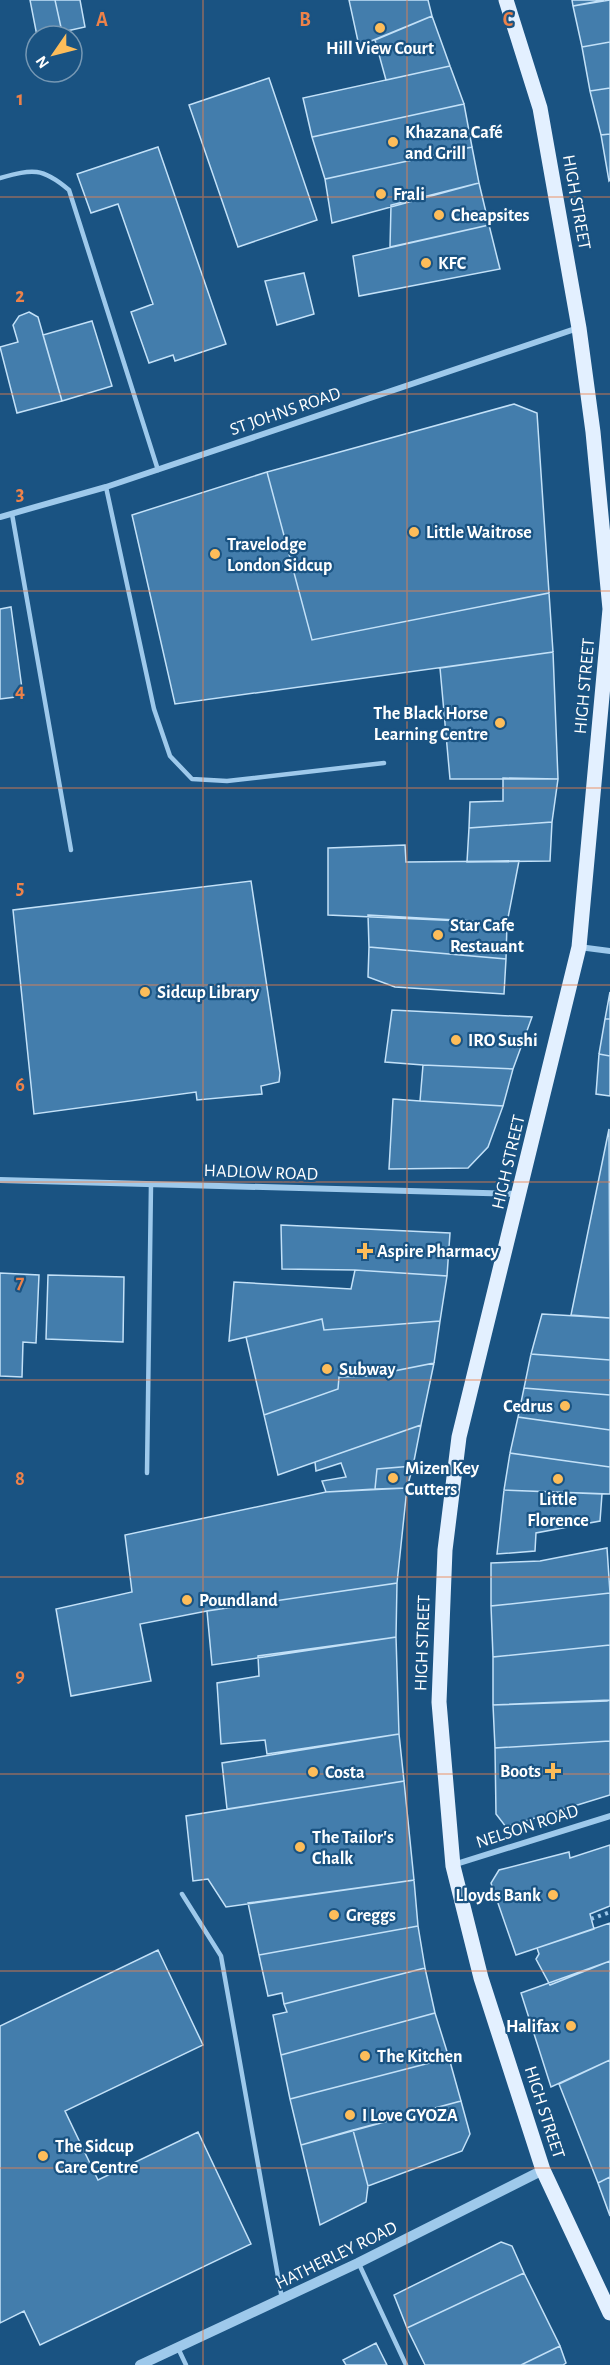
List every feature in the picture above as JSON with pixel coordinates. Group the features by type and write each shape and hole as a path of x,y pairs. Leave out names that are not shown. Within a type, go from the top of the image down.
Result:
{"main road":[{"name":"HIGH STREET","path":"506,0 540,108 579,328 593,432 610,609 579,947 459,1437 445,1550 439,1702 453,1866 481,1978 543,2170 610,2313"}],"street":[{"name":"ST JOHNS ROAD","path":"0,517 106,487 579,328"},
{"path":"579,947 610,951"},
{"name":"HADLOW ROAD","path":"0,1180 520,1194"},
{"name":"NELSON ROAD","path":"453,1866 610,1816"},
{"name":"HATHERLEY ROAD","path":"141,2365 358,2264 543,2170"}],"lane":[{"path":"0,178 30,170 51,175 69,190 158,470"},
{"path":"106,487 154,709 170,756 192,779 227,781 384,763"},
{"path":"12,514 71,850"},
{"path":"147,1473 151,1184"},
{"path":"182,1894 221,1956 282,2299"},
{"path":"358,2264 406,2365"},
{"path":"177,2347 186,2365"}],"path":[{"path":"591,1919 610,1912"}],"building":[{"path":"30,0 55,0 60,24 35,24"},
{"path":"55,0 80,0 85,27 84,24 60,24"},
{"name":"Hill View Court","path":"349,0 428,0 432,16 359,46"},
{"path":"572,0 604,0 573,6"},
{"path":"610,0 610,42 582,47 573,6"},
{"path":"432,16 450,66 386,80 375,40"},
{"path":"610,42 610,88 590,91 582,47"},
{"path":"450,66 464,104 312,137 303,98"},
{"path":"269,78 317,220 238,247 189,105"},
{"path":"610,88 610,134 601,135 590,91"},
{"name":"Khazana Café and Grill","path":"464,104 472,147 325,179 312,137"},
{"path":"610,134 610,180 609,181 601,135"},
{"path":"158,147 226,344 175,361 173,355 149,363 131,312 153,304 118,204 91,213 77,174"},
{"name":"Frali","path":"472,147 479,183 332,223 325,179"},
{"name":"Cheapsites","path":"479,183 489,225 390,247 391,205"},
{"name":"KFC","path":"489,225 500,269 359,296 353,256"},
{"path":"304,273 314,314 277,325 265,281"},
{"path":"29,312 38,317 62,401 17,413 0,347 18,342 13,325 19,316"},
{"path":"92,321 112,386 62,401 43,335"},
{"name":"Little Waitrose","path":"514,404 537,413 549,593 312,640 267,472"},
{"name":"Travelodge London Sidcup","path":"267,472 312,640 549,593 553,652 175,704 132,515"},
{"path":"11,607 23,696 0,699 0,609"},
{"name":"The Black Horse Learning Centre","path":"553,652 558,779 450,779 440,668"},
{"path":"503,778 558,779 552,822 469,828 470,802 503,801"},
{"path":"552,822 550,861 467,862 469,828"},
{"path":"405,845 406,862 519,861 507,923 328,915 328,848"},
{"name":"Sidcup Library","path":"251,881 280,1073 279,1082 261,1086 262,1094 197,1100 196,1092 34,1114 13,910"},
{"name":"Star Cafe Restauant","path":"368,915 507,923 506,959 369,947"},
{"path":"369,947 506,959 504,994 395,987 368,977"},
{"path":"610,992 610,1019 605,1019"},
{"name":"IRO Sushi","path":"392,1010 532,1017 513,1069 423,1065 385,1062"},
{"path":"605,1019 610,1019 610,1056 599,1054"},
{"path":"599,1054 610,1056 610,1096 596,1094"},
{"path":"423,1065 513,1069 503,1106 420,1101"},
{"path":"393,1099 503,1106 488,1147 468,1168 389,1169"},
{"path":"609,1129 610,1318 571,1315"},
{"name":"Aspire Pharmacy","path":"281,1225 450,1233 447,1276 355,1270 282,1269"},
{"path":"355,1270 447,1276 440,1321 324,1330 322,1319 229,1341 234,1282 351,1289"},
{"path":"0,1273 39,1275 36,1343 23,1342 22,1377 0,1376"},
{"path":"48,1275 124,1277 123,1342 46,1339"},
{"path":"542,1314 610,1318 610,1360 531,1354"},
{"name":"Subway","path":"322,1319 324,1330 440,1321 434,1363 369,1376 339,1377 338,1389 264,1415 246,1337"},
{"path":"531,1354 610,1360 610,1395 524,1388"},
{"path":"434,1363 421,1425 278,1475 264,1415 338,1389 339,1377 369,1376"},
{"name":"Cedrus","path":"524,1388 610,1395 610,1430 518,1417"},
{"path":"518,1417 610,1430 610,1467 510,1453"},
{"path":"421,1425 413,1466 377,1469 375,1489 326,1492 322,1481 346,1477 341,1463 316,1471 315,1462"},
{"name":"Little Florence","path":"510,1453 610,1467 610,1494 504,1490"},
{"name":"Mizen Key Cutters","path":"413,1466 407,1488 375,1489 377,1469"},
{"name":"Poundland","path":"407,1488 397,1583 207,1611 140,1624 151,1681 71,1696 56,1609 132,1592 125,1535 326,1492"},
{"path":"504,1490 602,1494 600,1521 536,1533 535,1551 497,1554"},
{"path":"607,1548 610,1593 491,1606 491,1563 540,1561"},
{"path":"397,1583 396,1637 212,1665 207,1611"},
{"path":"610,1593 610,1645 493,1657 491,1606"},
{"path":"396,1637 399,1734 267,1754 265,1740 221,1744 217,1683 259,1676 258,1656"},
{"path":"610,1645 610,1700 493,1705 493,1657"},
{"path":"610,1700 610,1741 495,1748 493,1705"},
{"name":"Costa","path":"399,1734 404,1781 227,1809 222,1763"},
{"name":"Boots","path":"610,1741 610,1795 506,1827 496,1814 495,1748"},
{"name":"The Tailor's Chalk","path":"404,1781 414,1880 226,1907 208,1879 193,1881 186,1816"},
{"name":"Lloyds Bank","path":"610,1845 610,1906 590,1914 594,1929 516,1955 491,1883 499,1870 569,1852 570,1858"},
{"name":"Greggs","path":"414,1880 418,1926 259,1955 248,1903"},
{"path":"610,1923 610,1961 550,1985 536,1959 539,1954 537,1948"},
{"path":"418,1926 425,1968 284,2004 282,1993 268,1996 259,1955"},
{"name":"The Sidcup Care Centre","path":"158,1950 203,2045 65,2111 98,2180 198,2132 251,2244 40,2345 24,2311 0,2323 0,2026"},
{"name":"Halifax","path":"610,1961 610,2060 551,2087 521,1993"},
{"path":"425,1968 435,2013 281,2055 273,2015 287,2012 284,2004"},
{"name":"The Kitchen","path":"435,2013 449,2058 290,2099 281,2055"},
{"name":"I Love GYOZA","path":"449,2058 461,2101 301,2145 290,2099"},
{"path":"610,2060 610,2177 598,2183 559,2084"},
{"path":"461,2101 470,2134 462,2151 368,2186 353,2130"},
{"path":"353,2130 368,2186 366,2202 320,2225 301,2145"},
{"path":"610,2177 610,2216 598,2183"},
{"path":"501,2242 512,2246 524,2273 407,2328 394,2295"},
{"path":"524,2273 560,2346 521,2365 425,2365 407,2328"},
{"path":"376,2343 387,2365 346,2365 343,2360"},
{"path":"560,2346 566,2363 563,2365 521,2365"}],"place":[{"name":"Hill View Court","path":"380,28"},
{"name":"Khazana Café and Grill","path":"393,142"},
{"name":"Frali","path":"381,194"},
{"name":"Cheapsites","path":"439,215"},
{"name":"KFC","path":"426,263"},
{"name":"Little Waitrose","path":"414,532"},
{"name":"Travelodge London Sidcup","path":"215,554"},
{"name":"The Black Horse Learning Centre","path":"500,723"},
{"name":"Star Cafe Restauant","path":"438,935"},
{"name":"Sidcup Library","path":"145,992"},
{"name":"IRO Sushi","path":"456,1040"},
{"name":"Aspire Pharmacy","path":"365,1251"},
{"name":"Subway","path":"327,1369"},
{"name":"Cedrus","path":"565,1406"},
{"name":"Mizen Key Cutters","path":"393,1478"},
{"name":"Little Florence","path":"558,1479"},
{"name":"Poundland","path":"187,1600"},
{"name":"Boots","path":"553,1771"},
{"name":"Costa","path":"313,1772"},
{"name":"The Tailor's Chalk","path":"300,1847"},
{"name":"Lloyds Bank","path":"553,1895"},
{"name":"Greggs","path":"334,1915"},
{"name":"Halifax","path":"571,2026"},
{"name":"The Kitchen","path":"365,2056"},
{"name":"I Love GYOZA","path":"350,2115"},
{"name":"The Sidcup Care Centre","path":"43,2156"}]}
